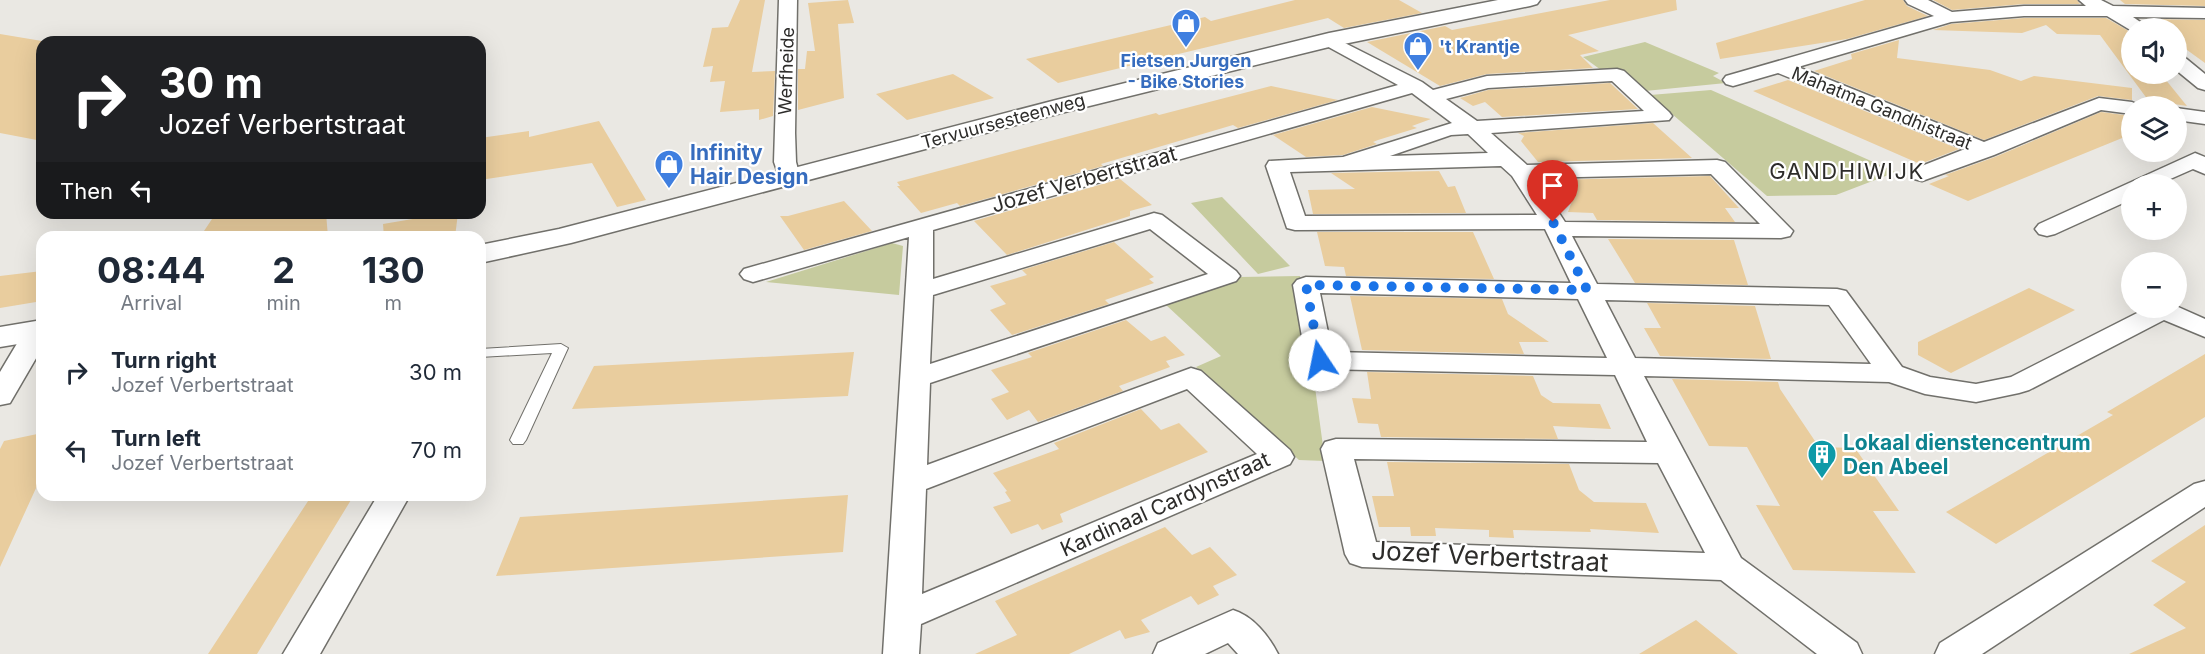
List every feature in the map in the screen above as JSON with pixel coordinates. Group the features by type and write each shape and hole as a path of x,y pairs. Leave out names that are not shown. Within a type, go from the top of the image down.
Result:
{"street":[{"name":"Werfheide","path":"788,0 784,133 785,162 789,177"},
{"name":"Tervuursesteenweg","path":"486,253 561,237 1056,107 1329,40 1530,0"},
{"path":"1914,0 1950,17"},
{"path":"2088,0 2122,18"},
{"name":"Mahatma Gandhistraat","path":"1733,80 1950,17 2024,11 2109,11"},
{"path":"2109,11 2205,13"},
{"path":"1329,40 1423,91 1472,127 1514,165 1555,226 1668,453 1729,567 1844,654"},
{"name":"Mahatma Gandhistraat","path":"1778,66 1986,150"},
{"path":"2187,69 2205,84"},
{"name":"Jozef Verbertstraat","path":"753,274 921,225 1423,91 1487,82 1617,75 1662,116 1449,129 1342,165"},
{"name":"Mahatma Gandhistraat","path":"1922,174 2099,104 2121,107"},
{"path":"2187,116 2205,118"},
{"path":"2164,174 2195,160 2205,167"},
{"name":"Jozef Verbertstraat","path":"1342,165 1717,167 1781,231 1295,223 1277,166 1342,165"},
{"path":"2047,229 2121,195"},
{"path":"914,379 1227,276 1155,220 920,291"},
{"path":"901,654 920,291 921,225"},
{"path":"1892,373 1837,297 1306,285 1320,360 1892,373 1925,385 1976,393 2019,384 2163,310 2205,329"},
{"path":"0,337 36,331"},
{"path":"0,396 36,337"},
{"name":"Kardinaal Cardynstraat","path":"902,617 1278,457 1191,377 909,483"},
{"name":"Jozef Verbertstraat","path":"1668,453 1336,450 1362,554 1729,567"},
{"path":"1953,654 2205,492"},
{"path":"301,654 390,501"},
{"path":"1171,654 1233,624 1260,654"}],"lane":[{"path":"486,353 561,348 518,440"}],"green space":[{"path":"1645,42 1719,73 1713,76 1726,83 1645,91 1601,70 1583,57"},
{"path":"1711,90 1896,172 1836,195 1767,196 1650,95"},
{"path":"1222,197 1290,266 1258,274 1191,203"},
{"path":"892,243 903,246 899,295 766,282"},
{"path":"1300,276 1325,461 1299,460 1196,367 1221,356 1165,304 1239,277"}],"building":[{"path":"740,0 765,0 752,72 775,71 773,116 759,120 759,109 720,112 725,81 710,82 713,66 703,67 712,28 728,27"},
{"path":"848,0 854,23 838,24 844,98 798,110 798,69 805,69 807,51 815,51 808,3"},
{"path":"1295,0 1399,0 1422,13 1344,28 1328,18 1058,83 1026,59 1205,17 1211,21"},
{"path":"1610,0 1676,0 1677,10 1568,35 1599,51 1580,55 1593,68 1487,74 1440,86 1367,42 1445,26 1452,30"},
{"path":"1865,0 1903,0 1907,6 1928,16 1847,39 1720,59 1716,43"},
{"path":"1933,0 2077,0 2080,4 2024,4 1952,10"},
{"path":"2120,0 2205,0 2205,6 2125,4"},
{"path":"2024,18 2106,18 2121,27 2121,63 2100,35 2057,34 2046,25 2022,33 1933,30 1951,24"},
{"path":"2187,20 2205,20 2205,63 2187,50"},
{"path":"0,34 36,40 36,140 0,133"},
{"path":"1899,40 1897,58 1990,70 2021,81 2034,76 2132,88 2132,96 2121,96 2121,99 2098,96 1984,140 1814,71 1852,59 1851,54"},
{"path":"953,74 994,98 907,120 876,94"},
{"path":"1788,80 1959,149 1920,164 1753,91"},
{"path":"1610,83 1638,109 1502,117 1485,102 1473,106 1460,98 1488,90"},
{"path":"2136,84 2169,84 2179,96 2145,96"},
{"path":"1271,86 1338,100 1238,128 1233,125 1101,164 1103,166 960,206 957,203 921,213 897,186 900,186 897,182 1156,113 1159,115"},
{"path":"1372,107 1431,119 1412,126 1417,128 1378,140 1373,142 1377,144 1343,155 1306,157 1273,135"},
{"path":"2101,112 2121,115 2121,138 1968,201 1929,184 1949,176 1945,175 1995,157"},
{"path":"599,121 646,200 617,207 592,163 486,179 486,137 529,131 529,137"},
{"path":"1653,123 1692,158 1538,162 1521,141 1524,136 1518,133"},
{"path":"1439,171 1448,187 1455,186 1466,213 1313,214 1308,190 1355,189 1331,173"},
{"path":"1710,176 1739,208 1725,208 1735,222 1597,220 1593,213 1568,212 1574,196 1563,197 1551,180"},
{"path":"1120,179 1152,205 1130,211 1130,216 1007,255 974,221"},
{"path":"844,201 872,231 804,250 780,216 788,216"},
{"path":"212,219 326,219 328,231 204,231"},
{"path":"413,219 457,219 456,231 384,231 383,224"},
{"path":"1317,232 1473,232 1494,279 1346,276 1344,267 1325,266"},
{"path":"1608,239 1734,240 1748,285 1635,283"},
{"path":"1114,242 1154,277 1149,279 1154,283 1105,300 1109,304 1012,335 990,310 1006,304 990,286 1027,275 1022,270"},
{"path":"36,272 36,302 0,308 0,276"},
{"path":"2029,288 2075,310 1951,373 1918,355 1918,342"},
{"path":"1350,296 1502,299 1508,314 1549,342 1519,342 1524,354 1362,350"},
{"path":"1647,303 1755,306 1771,359 1660,356 1644,328 1661,328"},
{"path":"1126,320 1151,341 1165,336 1185,355 1166,361 1170,367 1119,386 1123,391 1038,422 1029,410 1007,420 991,399 1009,392 991,370 1032,357 1028,353"},
{"path":"854,352 848,396 572,409 594,366"},
{"path":"2205,354 2205,417 1996,544 1946,512 2113,415 2107,412"},
{"path":"1367,372 1533,376 1541,395 1553,403 1600,404 1611,429 1553,426 1558,439 1381,437 1378,424 1358,423 1352,398 1371,399"},
{"name":"Lokaal dienstencentrum Den Abeel","path":"1672,379 1778,382 1780,389 1819,447 1855,448 1899,511 1873,511 1916,573 1793,570 1756,505 1780,506 1747,447 1709,446"},
{"path":"1141,409 1161,430 1179,423 1208,452 1060,514 1063,522 1042,530 1038,524 1011,534 993,507 1011,501 1005,492 1007,491 993,473 1059,449 1054,443"},
{"path":"36,434 36,488 0,567 0,449 4,441"},
{"path":"1387,462 1569,464 1579,490 1594,502 1646,503 1659,533 1590,529 1591,532 1513,530 1514,538 1489,537 1489,530 1435,528 1436,536 1411,536 1410,527 1379,527 1372,496 1394,496"},
{"path":"848,495 843,552 496,576 520,517"},
{"path":"308,501 350,501 257,654 208,654"},
{"path":"2205,525 2205,654 2129,654 2186,628 2153,605 2186,582 2151,561"},
{"path":"1165,527 1192,555 1210,547 1237,575 1213,586 1219,595 1198,605 1191,596 1141,620 1150,632 1125,639 1120,630 1069,654 975,654 1017,635 995,601"},
{"path":"1696,620 1738,654 1639,654 1679,630"}],"place":[{"name":"Fietsen Jurgen - Bike Stories","path":"1186,48"},
{"name":"'t Krantje","path":"1418,72"},
{"name":"Infinity Hair Design","path":"669,190"},
{"name":"Lokaal dienstencentrum Den Abeel","path":"1822,480"}],"district":[{"name":"GANDHIWIJK","path":"1847,171"}],"route":[{"path":"1320,360 1306,285 1587,290 1553,222"}]}
